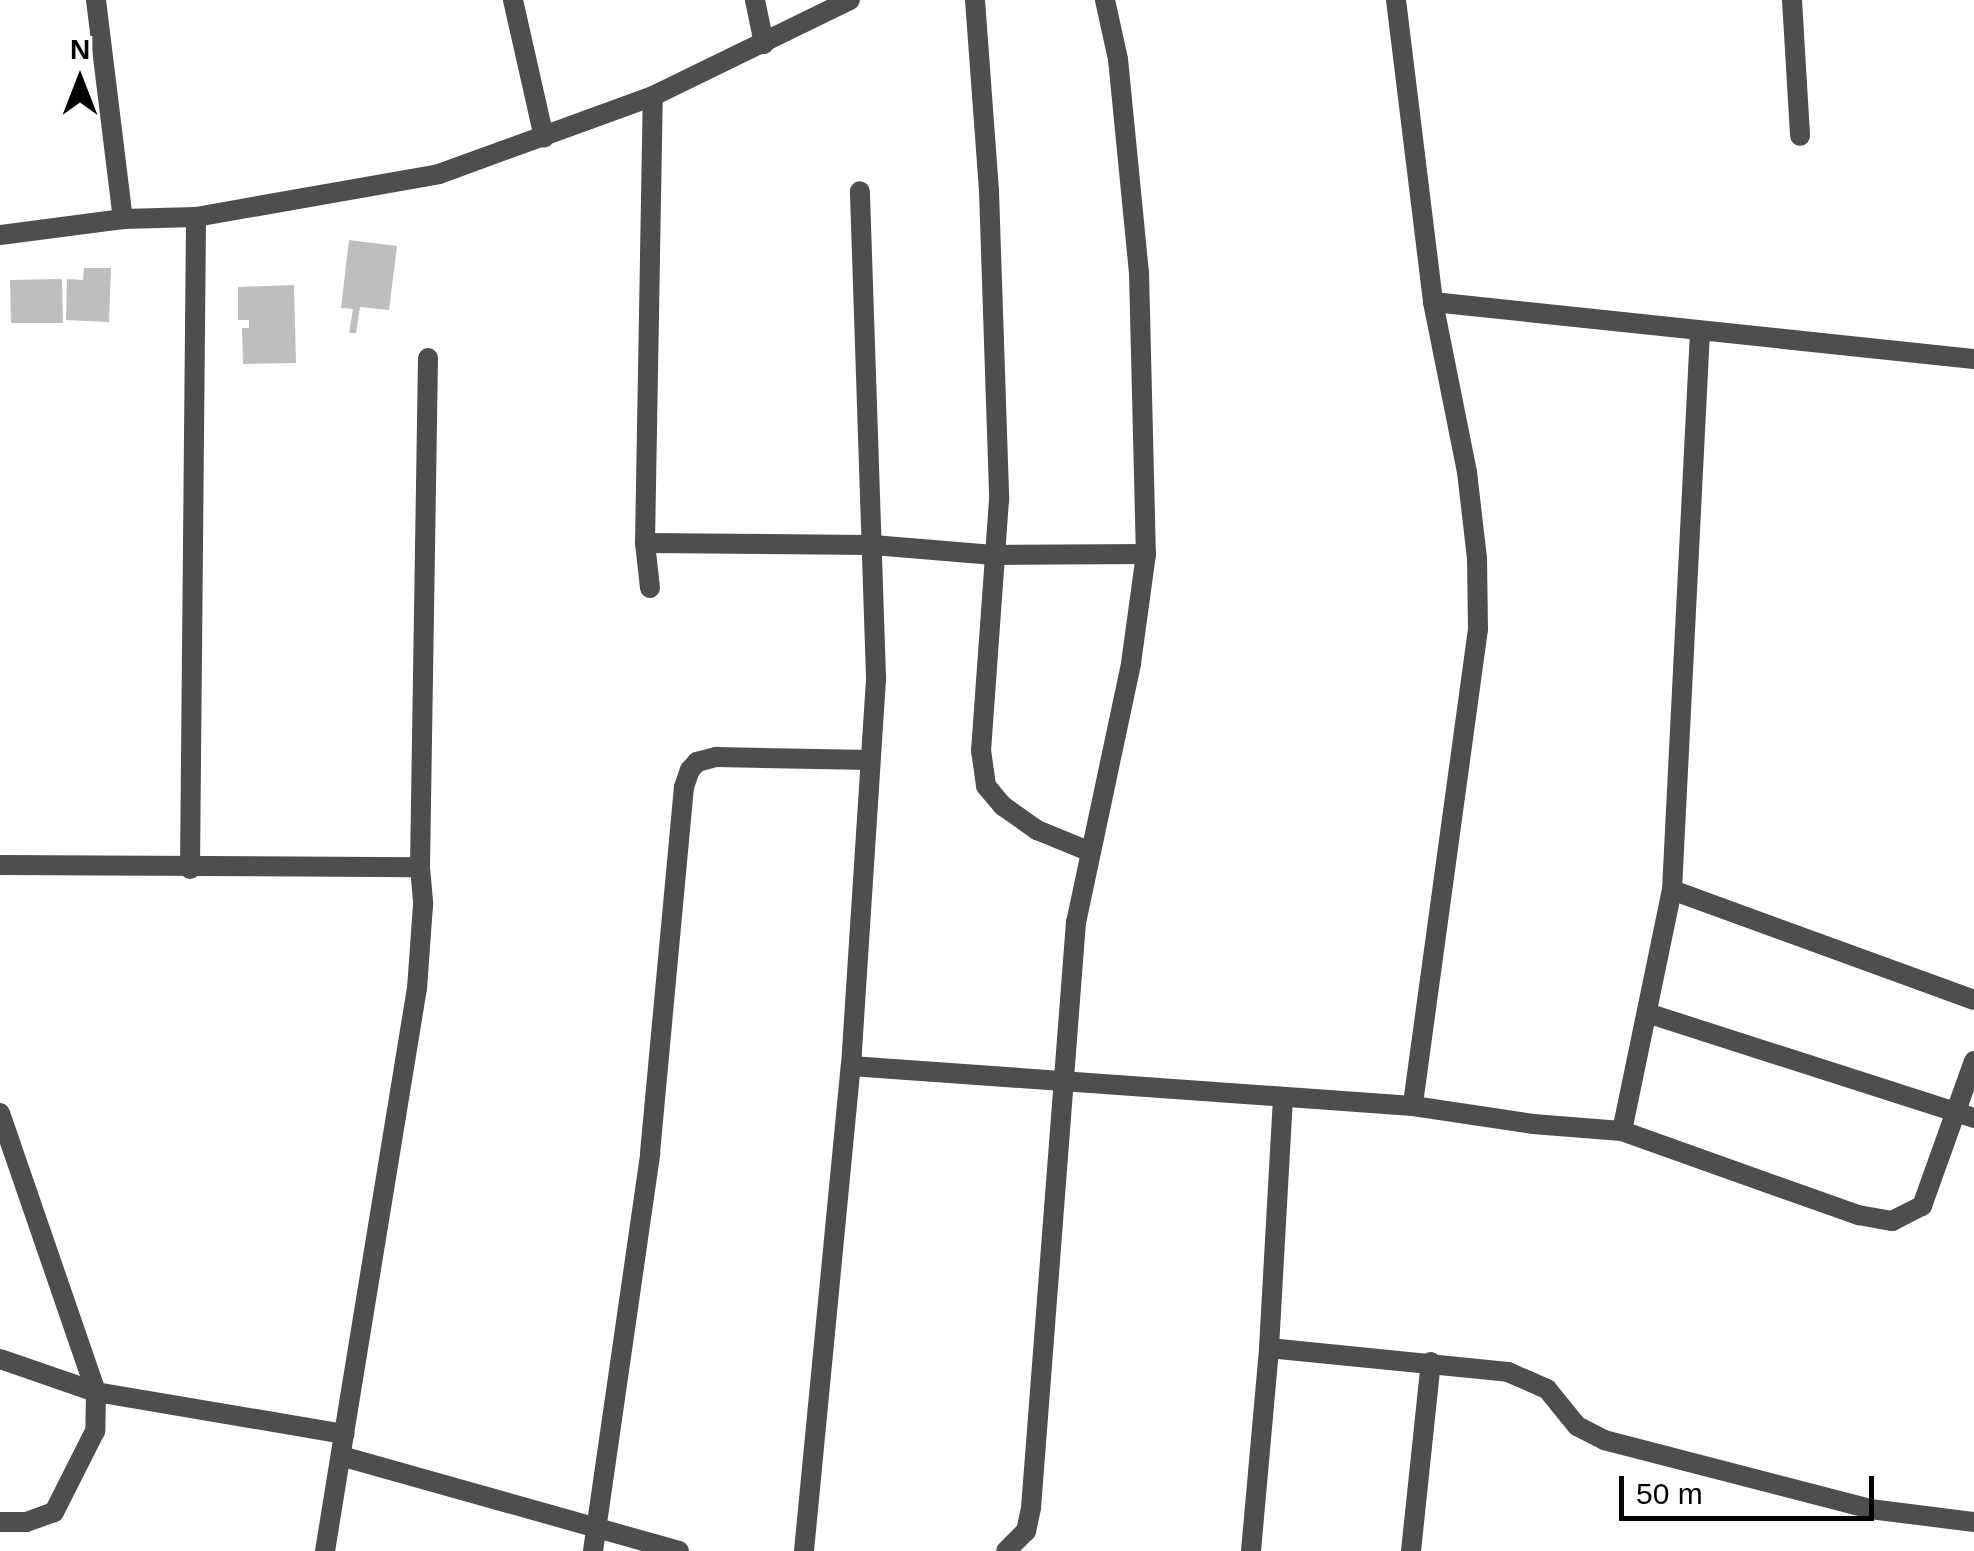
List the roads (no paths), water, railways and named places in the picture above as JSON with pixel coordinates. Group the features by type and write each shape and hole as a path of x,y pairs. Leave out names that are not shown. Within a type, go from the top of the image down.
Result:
{"street":[{"path":"96,0 123,219"},
{"path":"513,0 544,138"},
{"path":"754,0 764,44"},
{"path":"0,235 123,219 196,217 439,174 653,96 850,0"},
{"path":"975,0 990,230 999,500 982,750 986,786 1002,806 1037,830 1090,852"},
{"path":"1006,1551 1026,1530 1031,1508 1076,922 1131,664 1146,554 1139,272 1118,59 1105,0"},
{"path":"1396,0 1433,302 1467,472 1477,558 1478,629 1413,1106"},
{"path":"1792,0 1800,136"},
{"path":"650,588 644,543 653,96"},
{"path":"804,1551 851,1066 876,677 860,191"},
{"path":"190,869 196,217"},
{"path":"1433,302 1974,359"},
{"path":"1622,1131 1672,890 1700,331"},
{"path":"325,1551 417,988 423,904 420,866 428,358"},
{"path":"644,543 873,545 994,555 1146,554"},
{"path":"594,1541 650,1154 682,806 690,770 697,762 716,757 870,760"},
{"path":"0,864 190,869 420,866"},
{"path":"1672,890 1974,1000"},
{"path":"1646,1014 1965,1114"},
{"path":"851,1066 1064,1085 1413,1106 1533,1124 1622,1131 1858,1215 1892,1221 1922,1206 1965,1114 1974,1061"},
{"path":"1251,1551 1269,1348 1283,1098"},
{"path":"0,1112 96,1392 95,1431 54,1512 27,1522 0,1522"},
{"path":"1269,1348 1508,1372 1547,1389 1577,1426 1604,1440 1870,1509 1974,1522"},
{"path":"0,1359 96,1392 344,1434"},
{"path":"1411,1551 1431,1362"},
{"path":"341,1456 594,1541 679,1551"}]}
